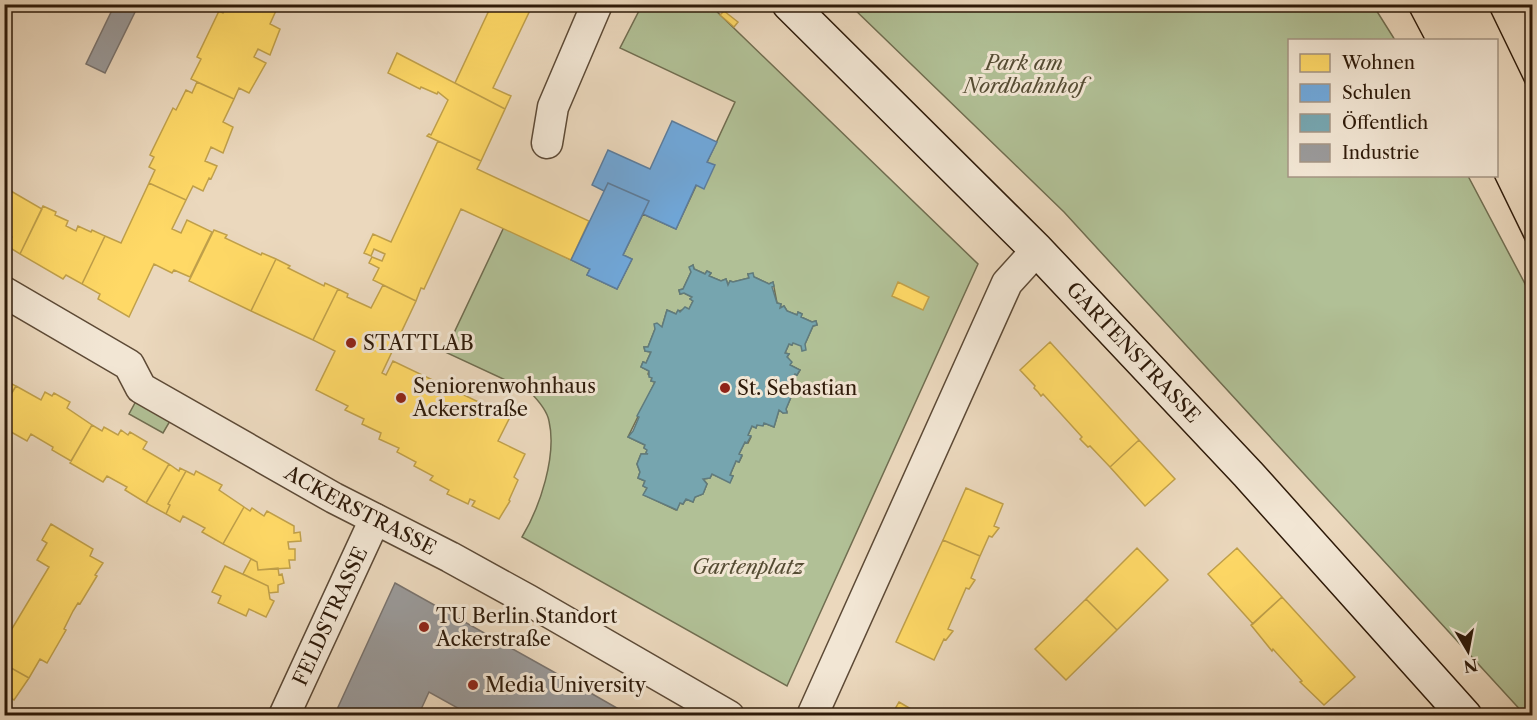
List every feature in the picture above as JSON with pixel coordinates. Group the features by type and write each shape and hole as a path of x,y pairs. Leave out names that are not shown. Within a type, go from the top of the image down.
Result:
{"street":[{"path":"547,143 553,107 597,4"},
{"name":"GARTENSTRASSE","path":"789,4 1038,250 1248,474 1465,716"},
{"path":"812,716 1007,283 1038,250"},
{"name":"ACKERSTRASSE","path":"4,292 129,365 141,388 334,498 537,605 729,716"},
{"name":"FELDSTRASSE","path":"284,716 375,519"}],"green space":[{"name":"Gartenplatz","path":"642,5 710,5 978,264 787,686 522,537 541,496 549,465 551,435 548,417 529,391 445,352 504,227 590,269 587,275 617,289 632,259 623,255 643,214 676,229 735,102 620,48","holes":["693,265 694,269 705,274 707,271 711,273 709,276 721,281 726,279 728,285 730,281 749,278 748,274 769,284 773,282 777,303 781,304 780,308 784,306 787,311 797,315 798,312 802,314 801,317 812,322 816,321 817,325 813,326 805,344 789,344 785,353 789,354 787,357 791,362 790,365 800,370 790,384 797,385 798,389 794,390 786,409 787,412 783,413 779,410 774,427 764,423 757,425 756,428 752,426 748,435 751,437 748,443 745,442 739,454 742,456 739,462 736,461 730,475 733,476 730,482 712,474 710,478 703,479 707,484 703,494 695,497 693,502 686,499 676,510 644,495 647,488 643,486 645,481 638,478 640,472 637,464 641,454 648,454 647,450 644,448 645,445 628,437 655,382 651,381 649,371 641,367 643,362 646,363 651,352 645,351 644,347 648,347 655,329 662,327 667,310 676,314 678,311 689,309 693,301 690,299 692,297 684,293 680,294 679,290 683,289 691,272 690,267"]},
{"name":"Park am Nordbahnhof","path":"850,5 1373,5 1394,39 1288,39 1288,177 1469,177 1532,297 1532,715 1525,715 1064,212"},
{"path":"136,401 170,421 163,433 129,414"}],"building: Wohnen":[{"path":"227,4 279,4 270,24 280,29 270,55 258,49 254,57 266,63 249,93 239,88 234,99 191,79 201,59 197,57 219,11 223,13"},
{"path":"492,4 533,4 493,88 511,96 505,109 455,83"},
{"path":"724,11 738,22 734,27 720,15"},
{"path":"397,53 505,109 481,161 427,136 431,135 448,100 438,92 437,94 421,87 420,89 388,73"},
{"path":"197,82 234,99 223,122 233,127 223,153 211,147 205,161 217,166 211,179 209,178 203,191 193,186 186,200 149,183 155,170 149,167 154,157 150,155 173,108 176,110 186,90 192,93"},
{"path":"438,141 481,161 477,169 589,221 571,260 461,209 424,289 421,288 416,301 373,280 379,268 369,263 372,257 382,261 385,254 374,249 371,256 364,253 373,234 391,242"},
{"path":"149,183 186,200 172,229 181,233 187,220 212,232 190,277 174,270 172,273 154,264 129,317 98,299 100,294 82,284 105,236 121,243"},
{"path":"4,187 42,209 20,254 7,246 12,237 4,232"},
{"path":"43,206 68,221 66,226 76,231 78,226 105,236 82,284 66,275 63,279 20,254"},
{"path":"214,230 227,235 225,238 261,255 262,253 276,259 251,311 189,281"},
{"path":"276,259 290,266 288,268 324,286 325,283 338,289 313,340 251,311"},
{"path":"898,282 929,297 923,310 892,296"},
{"name":"Seniorenwohnhaus Ackerstraße","path":"383,285 416,301 382,373 386,375 393,361 510,417 498,441 525,454 514,477 518,480 510,501 499,519 472,506 475,501 470,499 468,504 447,494 449,490 430,480 433,476 414,466 416,462 397,452 399,448 379,439 381,433 362,424 364,419 345,410 348,406 316,390 335,351 313,340 338,289 348,294 347,297 371,308"},
{"path":"1050,342 1139,440 1110,467 1080,439 1082,437 1043,394 1041,396 1020,370"},
{"path":"4,380 16,386 4,406"},
{"path":"16,386 41,400 45,392 52,396 54,393 70,402 67,408 92,425 71,461 31,434 27,441 4,428 4,406"},
{"path":"92,425 102,431 104,427 118,435 121,430 128,435 130,432 147,442 143,449 169,464 146,503 125,490 127,487 107,476 103,482 70,463"},
{"path":"1139,440 1175,479 1145,506 1110,467"},
{"path":"169,464 179,471 180,468 186,471 168,504 170,505 166,514 146,503"},
{"path":"186,471 194,475 196,471 222,485 219,490 244,507 223,544 202,532 205,528 183,516 180,522 166,514 170,505 168,504"},
{"path":"966,488 1003,504 994,526 999,528 992,537 989,536 980,556 943,540"},
{"path":"244,507 250,511 252,508 264,516 267,511 294,526 294,533 300,532 301,541 288,542 289,549 295,549 295,560 289,560 290,568 258,570 257,562 223,544"},
{"path":"51,524 93,549 90,556 103,563 80,604 78,603 73,611 64,629 66,630 47,663 40,659 29,678 4,664 4,642 49,567 37,560 47,543 42,540"},
{"path":"943,540 980,556 971,578 975,580 969,589 966,588 948,629 953,631 946,640 944,639 934,660 896,642"},
{"path":"1137,548 1168,580 1117,630 1086,599"},
{"path":"1237,548 1282,597 1253,624 1208,574"},
{"path":"251,559 257,562 258,570 278,568 284,583 278,585 278,592 269,593 268,586 243,574"},
{"path":"225,566 268,586 270,599 274,601 266,617 249,609 246,616 218,603 221,596 212,592"},
{"path":"1282,597 1355,677 1324,705 1300,682 1302,681 1273,649 1272,651 1251,625"},
{"path":"1086,599 1117,630 1066,680 1035,649"},
{"path":"4,664 29,678 14,700 9,697 4,705"},
{"path":"899,702 923,716 891,716"}],"building: Schulen":[{"path":"672,121 717,142 707,162 715,165 704,189 696,185 676,229 643,214 649,201 608,183 604,191 592,185 608,150 650,169"},
{"path":"608,183 649,201 623,255 632,259 617,289 587,275 590,269 571,260"}],"building: Öffentlich":[{"name":"St. Sebastian","path":"693,265 694,269 705,274 707,271 711,273 709,276 721,281 726,279 728,285 730,281 749,278 748,274 753,273 754,277 769,284 773,282 772,287 777,303 781,304 780,308 784,306 787,311 797,315 798,312 802,314 801,317 812,322 816,321 817,325 813,326 805,344 806,350 802,351 801,346 793,343 789,344 785,353 789,354 787,357 792,362 790,365 800,370 790,384 797,385 798,389 794,390 786,409 787,413 779,410 774,427 764,423 763,426 757,425 756,428 752,426 748,435 751,436 747,443 745,442 739,454 742,455 739,462 736,461 730,475 733,476 730,483 712,474 710,478 703,479 707,484 703,494 695,497 693,502 686,499 683,504 680,503 677,510 643,495 647,488 643,486 645,481 638,478 640,472 637,464 641,454 648,454 647,450 644,448 645,445 628,437 633,431 639,417 637,416 655,382 651,381 649,371 641,367 643,362 646,363 651,352 645,351 644,347 648,347 655,329 654,324 657,323 662,327 667,310 676,314 678,310 680,312 685,307 689,309 693,301 690,299 692,297 684,293 680,294 679,290 683,289 691,272 689,267"}],"building: Industrie":[{"path":"115,4 139,4 105,73 86,64"},
{"name":"TU Berlin Standort Ackerstraße","path":"395,583 631,716 472,716 429,692 418,716 334,716"}],"tram line":[{"path":"1406,4 1424,39"},
{"path":"1487,4 1532,97"},
{"path":"1494,177 1532,254"}],"place":[{"name":"STATTLAB","path":"351,343"},
{"name":"St. Sebastian","path":"725,388"},
{"name":"Seniorenwohnhaus Ackerstraße","path":"401,398"},
{"name":"TU Berlin Standort Ackerstraße","path":"424,627"},
{"name":"Media University","path":"473,685"}]}
